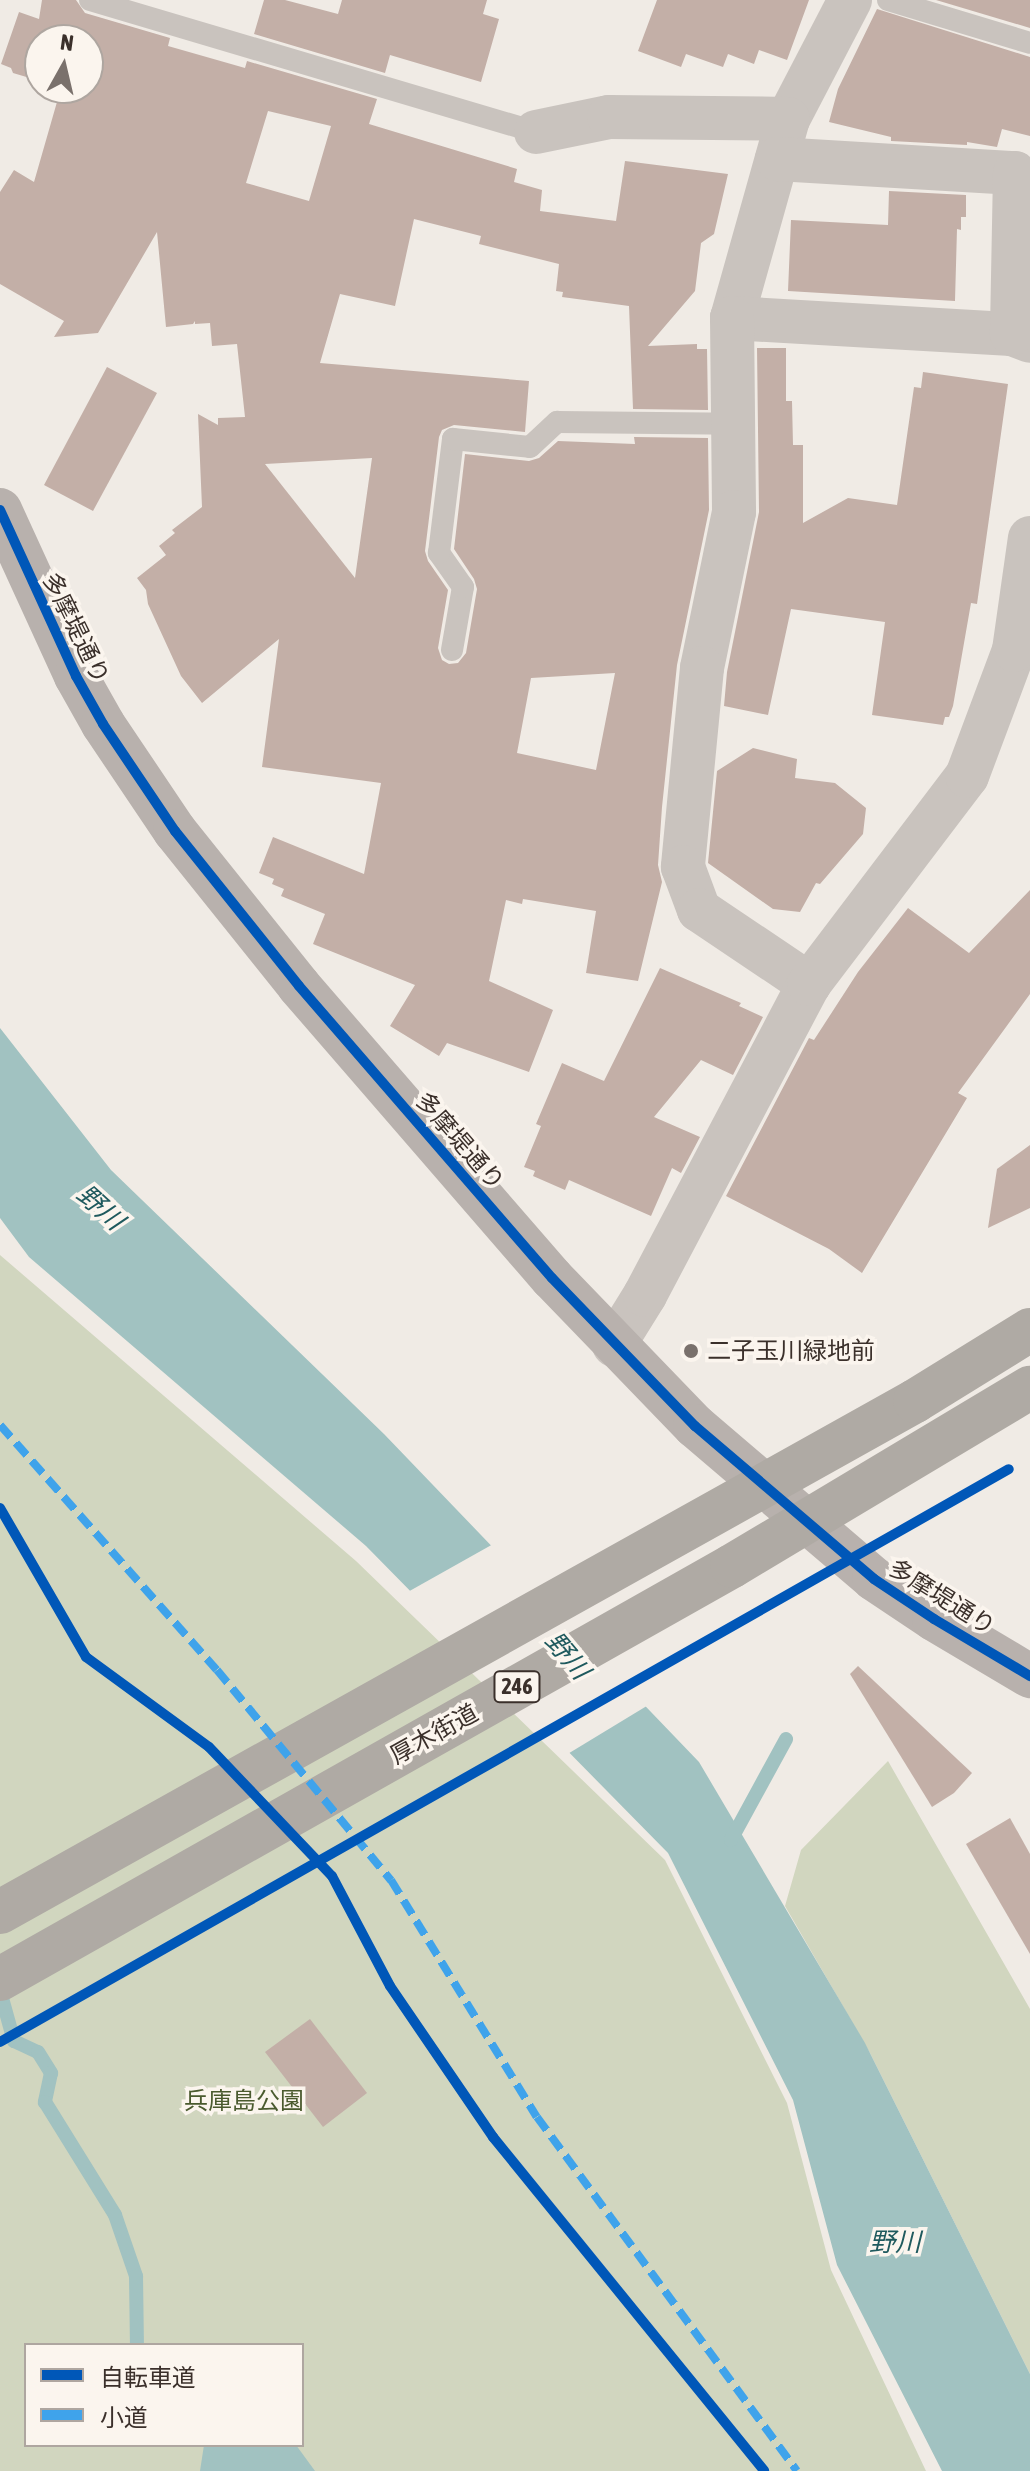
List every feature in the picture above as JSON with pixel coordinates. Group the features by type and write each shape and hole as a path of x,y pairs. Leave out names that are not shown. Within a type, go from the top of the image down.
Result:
{"highway":[{"name":"246","path":"0,1912 915,1401 1030,1330"},
{"name":"厚木街道","path":"0,1979 732,1566 1030,1388"}],"main road":[{"name":"多摩堤通り","path":"0,510 17,553 76,676 103,724 175,831 299,986 552,1278 695,1426 874,1579 1030,1676"}],"street":[{"path":"809,984 699,910 683,867 702,668 734,512 732,318 783,139 850,0"},
{"path":"536,132 609,117 1015,173 1021,337 732,318"},
{"path":"614,1345 645,1295 809,984 967,776 1014,650 1030,538"}],"lane":[{"path":"90,0 536,132"},
{"path":"888,0 1030,43"},
{"path":"452,650 463,587 439,553 453,439 530,447 557,422 734,424"}],"green space":[{"name":"兵庫島公園","path":"0,1255 356,1561 665,1860 787,2103 831,2270 926,2471 0,2471"},
{"path":"888,1761 1030,2009 1030,2374 870,2053 785,1906 801,1850"}],"water":[{"name":"野川","path":"0,1028 111,1170 384,1434 699,1762 865,2043 1030,2374 1030,2471 942,2471 837,2265 793,2100 668,1853 366,1546 29,1257 0,1218"},
{"path":"204,2447 297,2447 315,2471 200,2471"}],"pier":[{"path":"495,1543 650,1704 566,1755 406,1593"}],"building":[{"path":"42,0 76,0 85,13 170,38 168,46 245,68 247,61 377,99 369,124 517,169 514,182 542,190 540,211 616,221 625,161 728,174 714,234 701,243 695,291 648,346 697,344 697,349 707,349 708,410 633,409 629,306 562,297 563,292 556,291 559,264 479,244 481,236 414,219 395,306 340,294 320,363 529,381 525,432 454,425 442,430 439,437 425,551 428,561 448,590 438,648 442,660 449,664 458,663 466,653 477,589 454,549 465,454 529,461 539,458 558,441 635,444 634,437 708,438 709,510 677,665 662,807 658,865 662,882 638,981 586,973 596,911 523,899 522,904 506,900 489,981 553,1010 529,1072 447,1043 439,1056 390,1026 415,985 313,944 325,914 281,896 284,889 272,884 274,879 259,873 273,837 364,874 381,783 262,767 279,639 202,703 181,676 148,604 146,590 137,578 166,555 159,546 175,533 172,530 202,507 198,414 218,425 218,418 245,417 237,344 212,346 210,323 195,324 195,321 193,324 166,327 157,232 98,333 54,337 64,321 0,284 0,192 14,170 34,182 56,104 104,104 104,24 24,24 24,76 1,64 19,12 39,19","holes":["268,111 331,126 309,201 246,183","372,458 355,578 265,464","615,673 596,770 517,753 531,678"]},
{"path":"264,0 285,0 338,14 342,0 487,0 483,14 499,19 481,82 390,55 385,73 254,34"},
{"path":"657,0 809,0 787,60 759,50 754,64 728,54 723,67 686,54 681,67 638,51"},
{"path":"936,0 1030,0 1030,28"},
{"path":"877,9 1030,57 1030,136 1002,129 997,147 967,142 967,145 891,141 891,137 829,122 838,89"},
{"path":"889,191 966,195 966,217 961,217 961,230 957,229 955,301 788,291 791,220 888,225"},
{"path":"757,348 786,348 786,401 792,401 793,445 803,445 803,523 848,498 897,505 914,387 921,388 923,372 1008,384 977,604 971,603 953,706 943,725 872,715 885,622 791,609 768,715 724,706 727,672 759,512"},
{"path":"107,367 157,393 93,511 44,485"},
{"path":"753,748 797,759 795,778 835,783 866,808 863,834 820,884 816,883 800,912 773,909 708,863 717,771"},
{"path":"1030,890 1030,994 958,1093 967,1098 862,1273 829,1249 726,1196 809,1038 814,1040 858,972 908,908 969,953"},
{"path":"660,968 741,1003 739,1006 763,1017 733,1075 701,1060 654,1117 700,1137 681,1173 672,1168 651,1216 569,1180 565,1190 533,1176 535,1171 524,1167 541,1126 536,1124 562,1063 604,1081"},
{"path":"1030,1145 1030,1208 988,1228 997,1169"},
{"path":"858,1666 972,1773 954,1793 932,1807 850,1674"},
{"path":"1010,1818 1030,1854 1030,1954 966,1844"},
{"path":"310,2019 367,2093 323,2127 265,2052"}],"waterway":[{"path":"731,1840 786,1739"},
{"path":"0,1991 14,2041 38,2052 51,2073 45,2102 115,2215 136,2276 137,2343"}],"marked path":[{"path":"0,1425 217,1670 391,1880 537,2117 797,2471"}],"cycle path":[{"path":"0,510 76,676 103,724 175,831 299,986 552,1278 695,1426 874,1579 1030,1676"},
{"path":"0,2042 1009,1469"},
{"path":"0,1508 86,1657 209,1747 332,1876 390,1986 493,2137 764,2471"}],"place":[{"name":"二子玉川緑地前","path":"691,1351"}]}
